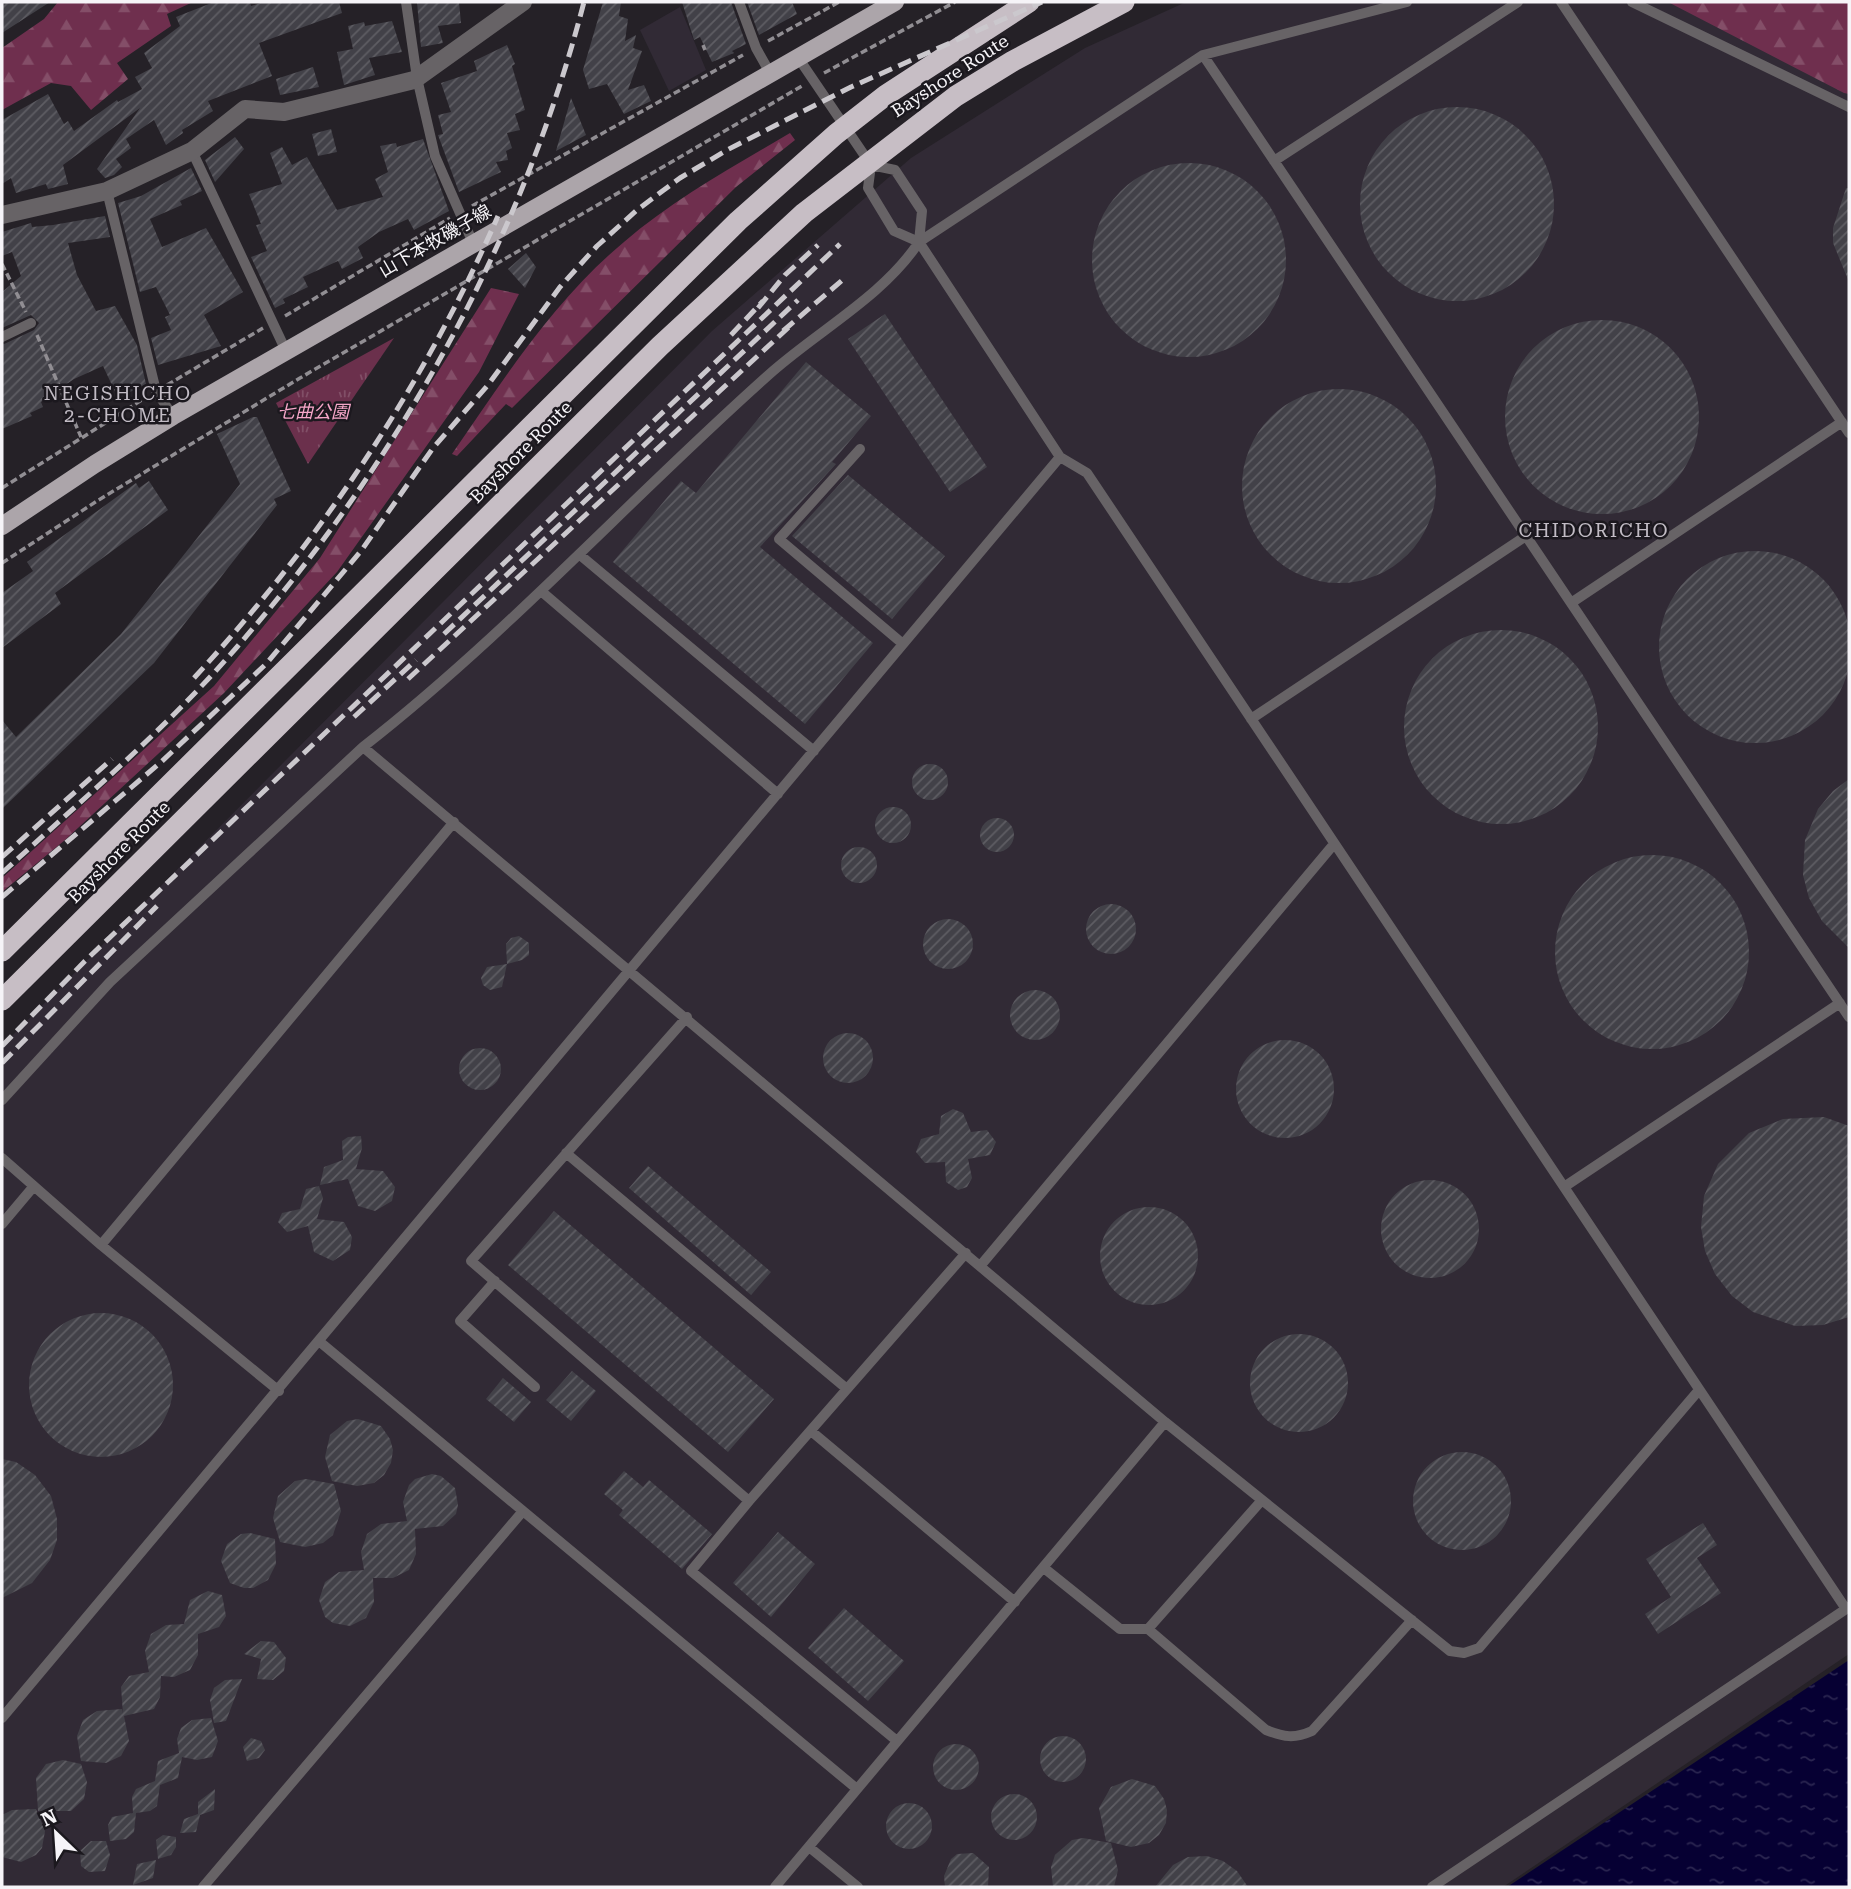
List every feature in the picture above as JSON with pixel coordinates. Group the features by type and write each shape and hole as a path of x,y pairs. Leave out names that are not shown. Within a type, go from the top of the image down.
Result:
{"highway":[{"name":"Bayshore Route","path":"2,951 738,221 836,134 886,95 1029,2"},
{"name":"Bayshore Route","path":"2,1000 660,346 804,213 890,143 956,96 1013,61 1124,2"}],"main road":[{"name":"山下本牧磯子線","path":"2,526 173,416 796,56 895,2"}],"street":[{"path":"2,215 107,191 192,151 245,109 284,112 417,78 523,2"}],"lane":[{"path":"406,2 417,78 435,156 473,243"},
{"path":"739,2 756,48 770,73"},
{"path":"2,1100 110,982 363,747 397,720 541,591 773,372 903,266 919,242 1203,55 1407,2"},
{"path":"1274,161 1517,2"},
{"path":"1561,2 1849,433"},
{"path":"1632,2 1849,107"},
{"path":"1203,55 1849,1017"},
{"path":"796,56 871,165 868,188 894,231 919,242 1060,457 1087,473 1699,1390 1848,1608 1432,1887"},
{"path":"192,151 286,351"},
{"path":"871,165 895,170 922,211 919,242"},
{"path":"107,191 156,391 173,416"},
{"path":"2,337 31,323"},
{"path":"1571,603 1842,422"},
{"path":"860,449 779,539 903,644"},
{"path":"2,1718 1060,457"},
{"path":"1251,719 1526,537"},
{"path":"580,555 814,751"},
{"path":"541,591 778,794"},
{"path":"363,747 1165,1422 1450,1651 1464,1653 1479,1648 1699,1390"},
{"path":"101,1245 454,822"},
{"path":"981,1265 1334,844"},
{"path":"1564,1187 1840,1003"},
{"path":"687,1017 471,1261 749,1501"},
{"path":"566,1153 847,1389"},
{"path":"2,1158 101,1245 279,1391"},
{"path":"2,1224 34,1186"},
{"path":"897,1741 691,1571 966,1253"},
{"path":"495,1281 460,1321 535,1387"},
{"path":"320,1342 857,1789"},
{"path":"775,1887 1165,1422"},
{"path":"811,1431 1015,1602"},
{"path":"1148,1629 1262,1500"},
{"path":"203,1887 523,1511"},
{"path":"1044,1568 1121,1629 1148,1629 1266,1730 1297,1738 1312,1731 1412,1620"},
{"path":"809,1847 858,1887"}],"path":[{"path":"2,488 156,391 458,213 839,2"},
{"path":"2,563 97,501 300,378 812,80 955,2"},
{"path":"2,264 81,438"}],"shaded area":[{"path":"1186,2 1849,2 1849,1654 1503,1887 2,1887 2,1046 712,331 911,158 1085,48"},
{"path":"680,7 706,70 669,91 640,30"}],"green space":[{"path":"58,2 193,2 167,14 171,26 117,63 128,79 91,110 71,86 51,83 2,110 2,48 44,19"},
{"path":"1668,2 1849,2 1849,94 1844,93"},
{"path":"790,133 795,140 736,187 512,408 506,404 457,456 452,454 552,315 599,265 663,212 704,184"},
{"path":"491,288 519,294 479,372 337,572 224,693 65,840 2,892 2,878 214,686 320,558"},
{"name":"七曲公園","path":"394,338 308,464 276,403"}],"water":[{"path":"1849,1660 1849,1887 1507,1887"}],"building":[{"path":"2,2 50,2 2,33"},
{"path":"214,2 250,2 251,6 264,2 339,2 342,13 259,43 272,76 208,101 213,111 182,130 183,133 166,145 154,120 126,139 131,148 116,159 122,167 114,175 105,178 97,169 140,108 63,165 68,184 48,189 46,184 16,193 11,178 2,184 2,120 48,94 64,124 68,121 74,131 117,100 118,102 142,89 135,77 152,68 144,53 180,26 176,17"},
{"path":"417,2 459,2 461,23 438,26 443,43 421,47"},
{"path":"603,2 621,2 619,16 628,19 625,41 636,35 633,48 642,51 628,90 644,85 651,101 624,114 607,84 589,89 583,70"},
{"path":"682,2 731,2 746,44 732,51 734,53 712,62 700,37 694,40"},
{"path":"747,2 792,2 797,14 759,35"},
{"path":"392,21 402,52 369,58 375,75 344,85 337,52 353,49 348,26 364,22 365,26"},
{"path":"507,45 515,64 512,66 525,110 515,114 520,130 507,133 512,148 506,151 508,160 496,162 501,172 459,192 438,135 443,134 438,115 451,112 441,83 477,71 474,61"},
{"path":"313,67 319,87 280,95 276,79"},
{"path":"571,98 586,135 556,151"},
{"path":"1457,107 1494,115 1525,136 1546,167 1554,204 1546,241 1525,272 1494,293 1457,301 1420,293 1389,272 1368,241 1360,204 1368,167 1389,136 1420,115"},
{"path":"331,129 337,152 318,156 312,134"},
{"path":"235,137 244,149 215,182 205,160"},
{"path":"423,139 449,211 414,230 408,219 379,232 358,247 363,258 342,269 338,261 303,277 308,287 283,299 285,303 275,308 251,257 267,251 256,225 261,224 249,194 282,184 270,153 282,147 292,165 307,157 337,210 383,197 375,179 388,172 380,146 396,143 397,147"},
{"path":"1189,163 1226,171 1257,192 1278,223 1286,260 1278,297 1257,328 1226,349 1189,357 1152,349 1121,328 1100,297 1092,260 1100,223 1121,192 1152,171"},
{"path":"191,168 202,191 180,201 182,205 150,219 162,247 206,228 243,292 204,315 221,346 158,365 151,338 171,330 165,317 170,315 156,287 140,292 118,203 141,196"},
{"path":"1846,188 1849,188 1849,282 1833,243 1833,228"},
{"path":"105,216 110,237 68,243 77,275 96,311 115,306 137,345 146,384 118,398 103,366 74,379 41,402 43,407 30,413 32,416 2,429 2,345 34,330 39,323 31,315 2,328 2,292 21,276 12,252 2,256 2,232 31,223 32,227"},
{"path":"526,253 536,267 525,288 508,269"},
{"path":"885,314 987,467 950,492 848,339"},
{"path":"1602,320 1639,328 1670,349 1691,380 1699,417 1691,454 1670,485 1639,506 1602,514 1565,506 1534,485 1513,454 1505,417 1513,380 1534,349 1565,328"},
{"path":"806,362 871,416 832,462 836,464 760,547 873,643 805,724 613,562 681,481 696,493"},
{"path":"1339,389 1376,397 1407,418 1428,449 1436,486 1428,523 1407,554 1376,575 1339,583 1302,575 1271,554 1250,523 1242,486 1250,449 1271,418 1302,397"},
{"path":"257,417 291,491 274,499 277,505 154,663 2,809 2,720 16,737 121,634 240,484 217,434"},
{"path":"848,475 945,556 892,619 792,536"},
{"path":"149,481 168,510 55,593 61,604 2,648 2,593 33,571 27,562 136,483 139,488"},
{"path":"1755,551 1774,552 1792,558 1823,579 1844,610 1850,628 1850,666 1844,684 1823,715 1792,736 1774,742 1755,743 1736,742 1718,736 1687,715 1666,684 1660,666 1659,647 1660,628 1666,610 1687,579 1718,558 1736,552"},
{"path":"1501,630 1538,638 1569,659 1590,690 1598,727 1590,764 1569,795 1538,816 1501,824 1464,816 1433,795 1412,764 1404,727 1412,690 1433,659 1464,638"},
{"path":"930,764 942,770 948,782 942,794 930,800 918,794 912,782 918,770"},
{"path":"1849,779 1849,948 1822,921 1809,898 1803,875 1805,840 1818,809 1833,791"},
{"path":"893,807 905,813 911,825 905,837 893,843 881,837 875,825 881,813"},
{"path":"997,818 1009,823 1014,835 1009,847 997,852 985,847 980,835 985,823"},
{"path":"859,847 871,853 877,865 871,877 859,883 847,877 841,865 847,853"},
{"path":"1652,855 1689,863 1720,884 1741,915 1749,952 1741,989 1720,1020 1689,1041 1652,1049 1615,1041 1584,1020 1563,989 1555,952 1563,915 1584,884 1615,863"},
{"path":"1111,904 1129,911 1136,929 1129,947 1111,954 1093,947 1086,929 1093,911"},
{"path":"948,919 966,926 973,944 966,962 948,969 930,962 923,944 930,926"},
{"path":"519,936 529,943 529,955 507,964 506,944 511,938"},
{"path":"507,964 502,987 490,990 483,985 481,978 487,967"},
{"path":"1035,990 1053,997 1060,1015 1053,1033 1035,1040 1017,1033 1010,1015 1017,997"},
{"path":"848,1033 866,1040 873,1058 866,1076 848,1083 830,1076 823,1058 830,1040"},
{"path":"1285,1040 1304,1044 1320,1054 1330,1070 1334,1089 1330,1108 1320,1124 1304,1134 1285,1138 1266,1134 1250,1124 1240,1108 1236,1089 1240,1070 1250,1054 1266,1044"},
{"path":"480,1048 495,1054 501,1069 495,1084 480,1090 465,1084 459,1069 465,1054"},
{"path":"953,1109 963,1113 971,1132 987,1130 996,1142 990,1155 968,1159 972,1178 967,1187 958,1190 946,1182 945,1162 925,1163 916,1152 921,1139 939,1134 941,1116"},
{"path":"1824,1117 1849,1126 1849,1317 1823,1325 1795,1326 1753,1312 1732,1296 1715,1274 1705,1251 1701,1227 1704,1196 1718,1164 1749,1133 1783,1119"},
{"path":"361,1136 362,1148 356,1169 383,1171 395,1187 392,1201 375,1211 358,1206 348,1179 320,1185 324,1167 343,1160 342,1141 348,1137"},
{"path":"648,1166 771,1272 751,1295 629,1188"},
{"path":"1430,1180 1449,1184 1465,1194 1475,1210 1479,1229 1475,1248 1465,1264 1449,1274 1430,1278 1411,1274 1395,1264 1385,1248 1381,1229 1385,1210 1395,1194 1411,1184"},
{"path":"319,1186 323,1198 317,1219 344,1222 352,1237 350,1250 333,1261 314,1252 308,1226 287,1232 278,1222 282,1213 300,1209 306,1189"},
{"path":"1149,1207 1168,1211 1184,1221 1194,1237 1198,1256 1194,1275 1184,1291 1168,1301 1149,1305 1130,1301 1114,1291 1104,1275 1100,1256 1104,1237 1114,1221 1130,1211"},
{"path":"554,1211 774,1399 728,1452 508,1265"},
{"path":"101,1313 129,1319 152,1334 167,1357 173,1385 167,1413 152,1436 129,1451 101,1457 73,1451 50,1436 35,1413 29,1385 35,1357 50,1334 73,1319"},
{"path":"1299,1334 1318,1338 1334,1348 1344,1364 1348,1383 1344,1402 1334,1418 1318,1428 1299,1432 1280,1428 1264,1418 1254,1402 1250,1383 1254,1364 1264,1348 1280,1338"},
{"path":"572,1371 596,1391 571,1421 546,1400"},
{"path":"503,1378 531,1402 514,1422 486,1399"},
{"path":"358,1419 381,1426 390,1439 393,1450 391,1463 384,1475 374,1483 357,1486 332,1481 325,1457 330,1435 347,1421"},
{"path":"1462,1452 1481,1456 1497,1466 1507,1482 1511,1501 1507,1520 1497,1536 1481,1546 1462,1550 1443,1546 1427,1536 1417,1520 1413,1501 1417,1482 1427,1466 1443,1456"},
{"path":"2,1459 16,1462 35,1475 51,1496 57,1519 57,1540 50,1560 32,1583 2,1598"},
{"path":"624,1471 643,1487 649,1480 712,1534 682,1569 619,1515 623,1510 604,1494"},
{"path":"432,1474 441,1476 455,1488 458,1505 456,1514 443,1526 415,1529 416,1554 409,1570 393,1578 373,1578 374,1602 366,1618 350,1626 333,1623 325,1617 319,1600 325,1582 339,1572 364,1570 361,1552 367,1534 381,1524 407,1521 403,1502 409,1485 415,1479"},
{"path":"306,1479 334,1484 341,1511 333,1535 323,1543 305,1547 280,1542 273,1518 278,1496 295,1481"},
{"path":"1703,1523 1717,1545 1697,1558 1721,1593 1658,1634 1645,1614 1671,1597 1646,1559"},
{"path":"778,1532 815,1564 771,1617 733,1583"},
{"path":"250,1533 275,1539 276,1564 268,1580 253,1588 244,1588 230,1583 221,1561 227,1544 241,1534"},
{"path":"208,1591 222,1595 226,1616 219,1627 198,1634 198,1655 190,1670 174,1677 161,1676 160,1697 154,1709 124,1716 129,1741 121,1756 106,1763 81,1761 77,1736 83,1720 97,1711 122,1709 123,1714 121,1687 129,1676 149,1672 145,1651 151,1634 166,1625 184,1624 190,1600"},
{"path":"844,1608 904,1661 868,1701 808,1648"},
{"path":"261,1641 274,1642 286,1658 284,1671 273,1680 257,1679 261,1659 244,1654"},
{"path":"242,1679 226,1721 214,1723 210,1700 214,1688 225,1680"},
{"path":"211,1718 218,1741 212,1757 197,1760 182,1757 178,1778 160,1785 157,1806 150,1811 136,1813 134,1832 126,1839 110,1841 108,1825 112,1817 133,1813 132,1797 136,1789 155,1781 158,1761 179,1753 177,1739 181,1728 192,1720"},
{"path":"1063,1736 1079,1743 1086,1759 1079,1775 1063,1782 1047,1775 1040,1759 1047,1743"},
{"path":"251,1738 261,1741 265,1750 259,1758 247,1761 243,1747"},
{"path":"956,1744 972,1751 979,1767 972,1783 956,1790 940,1783 933,1767 940,1751"},
{"path":"63,1760 81,1764 87,1782 84,1799 71,1811 38,1811 36,1778 46,1764"},
{"path":"1132,1779 1155,1786 1164,1799 1167,1810 1166,1823 1159,1835 1149,1843 1131,1847 1106,1841 1099,1808 1111,1787"},
{"path":"215,1789 214,1810 200,1815 196,1832 180,1833 184,1819 198,1814 198,1802"},
{"path":"1014,1794 1030,1801 1037,1817 1030,1833 1014,1840 998,1833 991,1817 998,1801"},
{"path":"909,1803 925,1810 932,1826 925,1842 909,1849 893,1842 886,1826 893,1810"},
{"path":"36,1809 45,1831 42,1848 36,1855 21,1862 2,1857 2,1815 12,1810"},
{"path":"163,1835 176,1837 176,1847 171,1855 158,1859 156,1840"},
{"path":"1083,1838 1111,1843 1118,1870 1114,1887 1053,1887 1051,1867 1055,1855 1072,1840"},
{"path":"91,1841 106,1841 110,1855 105,1871 89,1872 81,1866 80,1851"},
{"path":"973,1853 989,1867 988,1887 945,1887 944,1876 951,1859 957,1854"},
{"path":"1207,1856 1223,1861 1237,1871 1248,1887 1155,1887 1173,1865 1188,1857"},
{"path":"156,1860 153,1878 133,1885 137,1864"}],"railway":[{"path":"2,873 182,707 237,647 296,576 351,501 402,424 448,344 490,262 558,91 584,2"},
{"path":"2,897 160,763 266,664 361,551 433,448 488,385 560,287 597,246 637,210 680,178 727,150 851,87 1042,2"},
{"path":"194,678 284,572 365,460 437,341 498,216"},
{"path":"2,1046 85,961 840,244"},
{"path":"758,308 785,275 818,245"},
{"path":"783,331 846,277"},
{"path":"444,634 798,300"},
{"path":"731,335 763,301"},
{"path":"408,679 789,327"},
{"path":"354,717 416,660"},
{"path":"2,857 112,759"},
{"path":"2,1063 157,906"}],"district":[{"name":"NEGISHICHO 2-CHOME","path":"118,404"},
{"name":"CHIDORICHO","path":"1594,530"}]}
